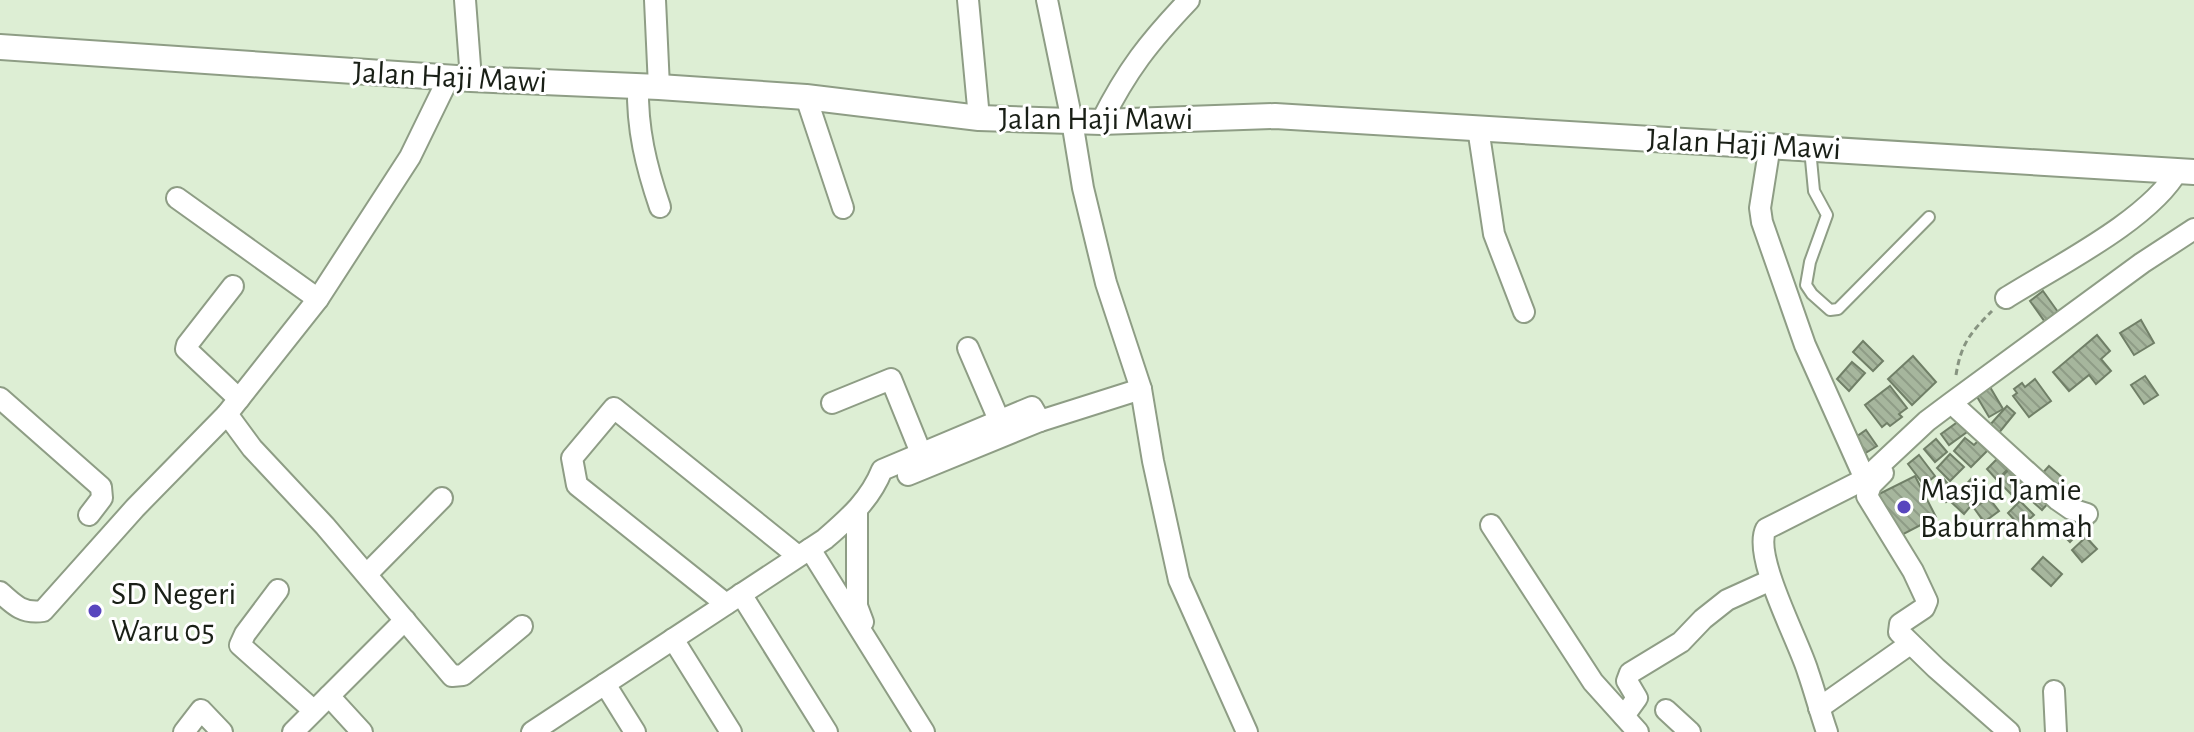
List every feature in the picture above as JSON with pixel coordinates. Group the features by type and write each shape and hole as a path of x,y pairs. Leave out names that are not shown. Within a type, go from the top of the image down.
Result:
{"street":[{"path":"0,592 22,610 31,613 43,611 135,508 233,407 318,299 460,78 465,0"},
{"path":"655,0 649,86 637,118 642,147 660,207"},
{"path":"968,0 979,118"},
{"path":"1047,0 1083,188 1106,283 1141,389 1179,580 1247,732"},
{"path":"1101,122 1120,83 1179,3"},
{"name":"Jalan Haji Mawi","path":"0,47 460,78 806,97 979,118 1101,122 1275,116 2186,171"},
{"path":"806,97 843,208"},
{"path":"1478,128 1494,234 1524,312"},
{"path":"1770,145 1760,208 1762,222 1805,345 1865,479"},
{"path":"2006,298 2114,231 2186,171"},
{"path":"177,198 318,299"},
{"path":"2009,732 1910,644 1898,629 1900,624 1924,608 1926,597 1867,492 1879,476 1954,406 2142,263 2194,229"},
{"path":"233,286 186,349 233,407 252,448 367,574 452,676 463,675 522,626"},
{"path":"968,348 999,420"},
{"path":"832,403 891,379 921,453"},
{"path":"908,475 1040,421 1141,389"},
{"path":"0,398 101,487 102,498 89,515"},
{"path":"1827,732 1808,670 1771,580 1763,537 1766,529 1865,479 1927,421 1954,406"},
{"path":"1954,406 2065,505 2087,514"},
{"path":"532,732 804,552 857,511 874,490 882,470 1032,407 1040,421"},
{"path":"827,732 733,599 577,485 572,458 614,408 804,552 872,648 924,732"},
{"path":"367,574 442,498"},
{"path":"857,511 857,606 872,648"},
{"path":"1491,525 1593,682 1631,724"},
{"path":"1631,724 1637,698 1627,681 1630,673 1681,642 1727,600 1771,580"},
{"path":"278,590 240,645 313,710"},
{"path":"293,732 405,620"},
{"path":"673,639 731,732"},
{"path":"1819,708 1910,644"},
{"path":"605,684 635,732"},
{"path":"2054,691 2056,732"},
{"path":"329,696 362,732"},
{"path":"184,732 201,710 222,732"},
{"path":"1666,710 1690,732"}],"lane":[{"path":"1809,147 1814,191 1827,215 1810,262 1806,285 1830,310 1838,309 1929,217"}],"path":[{"path":"1954,406 1959,357 1968,335 2006,298"}],"building":[{"path":"2043,291 2058,312 2045,322 2030,301"},
{"path":"2141,320 2154,343 2134,355 2120,333"},
{"path":"2097,335 2110,351 2101,359 2111,371 2096,384 2089,375 2069,391 2053,372"},
{"path":"1863,341 1883,361 1873,371 1853,352"},
{"path":"1913,356 1936,382 1912,405 1888,379"},
{"path":"1852,362 1865,373 1849,391 1837,379"},
{"path":"2145,376 2158,395 2144,404 2131,385"},
{"path":"2035,379 2051,401 2029,417 2013,396 2017,393 2014,389 2022,383 2025,387"},
{"path":"1890,386 1907,408 1899,414 1902,417 1890,426 1887,423 1882,427 1865,405"},
{"path":"1990,387 2003,409 1989,417 1976,395"},
{"path":"2007,406 2015,413 1998,434 1989,426"},
{"path":"1959,421 1967,432 1949,445 1941,434"},
{"path":"1866,430 1877,446 1864,454 1853,439"},
{"path":"1965,438 1974,445 1981,438 1991,447 1971,467 1954,451"},
{"path":"1936,439 1947,452 1935,462 1924,449"},
{"path":"1950,454 1964,467 1950,481 1937,468"},
{"path":"1919,455 1935,476 1924,485 1908,464"},
{"path":"1999,457 2010,467 1997,480 1987,469"},
{"path":"2049,466 2063,478 2053,490 2039,477"},
{"path":"2011,467 2025,480 2011,494 1998,481"},
{"name":"Masjid Jamie Baburrahmah","path":"1915,476 1936,517 1894,539 1873,497"},
{"path":"1943,478 1956,494 1946,502 1933,487"},
{"path":"1971,479 1984,490 1964,514 1951,502"},
{"path":"2032,484 2051,500 2042,510 2023,493"},
{"path":"1989,498 1999,511 1984,522 1974,508"},
{"path":"2020,501 2034,515 2021,527 2008,513"},
{"path":"2076,520 2084,527 2070,542 2062,534"},
{"path":"2086,537 2097,549 2082,562 2072,550"},
{"path":"2043,557 2062,574 2051,586 2032,569"}],"place":[{"name":"Masjid Jamie Baburrahmah","path":"1904,507"},
{"name":"SD Negeri Waru 05","path":"95,611"}]}
